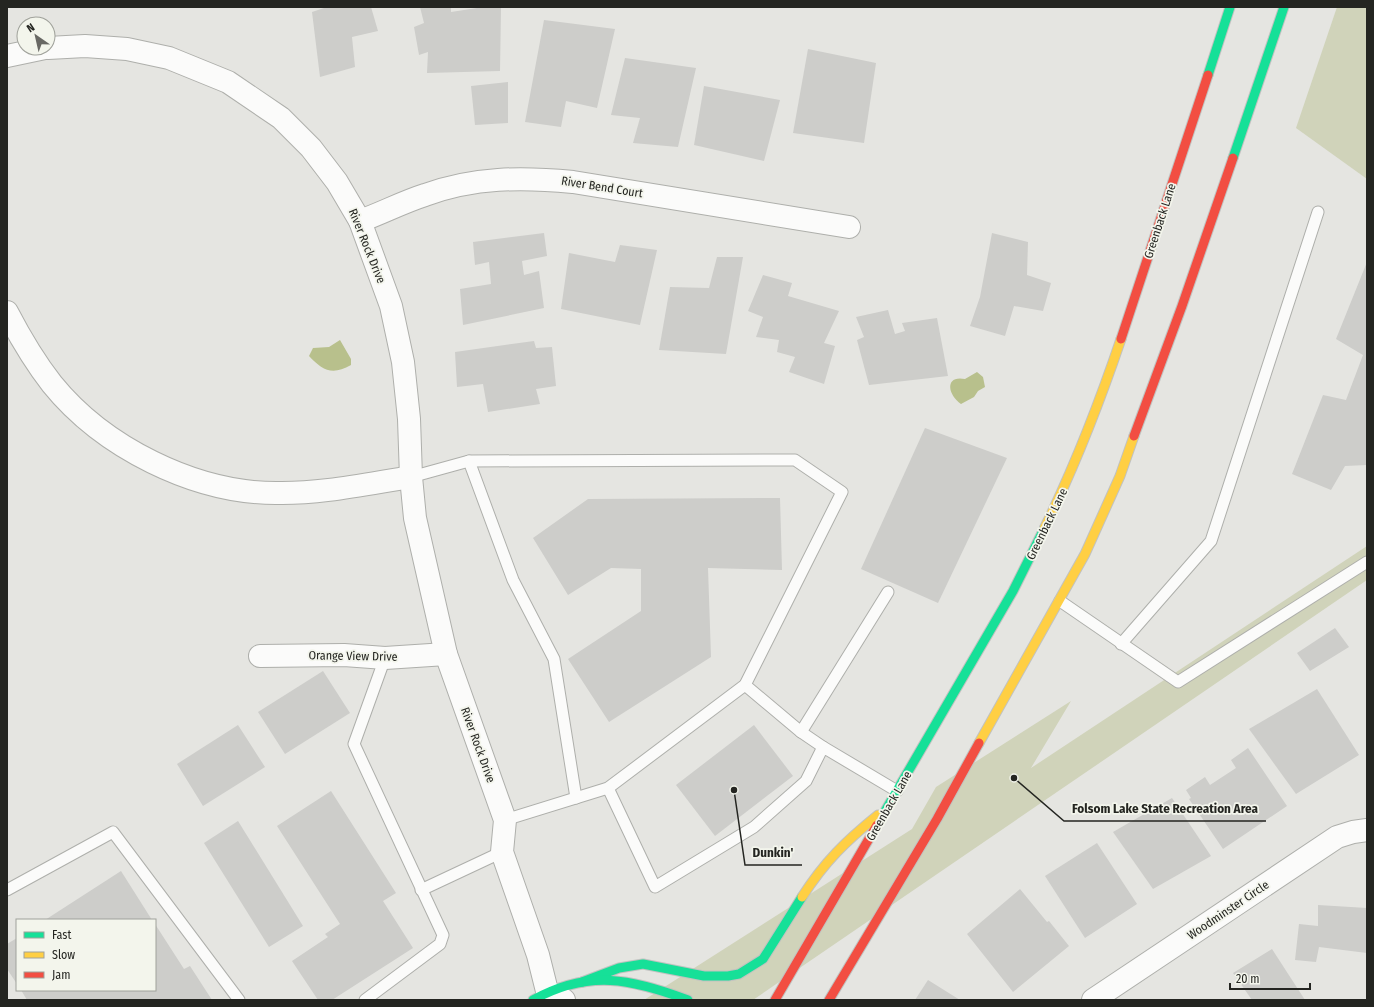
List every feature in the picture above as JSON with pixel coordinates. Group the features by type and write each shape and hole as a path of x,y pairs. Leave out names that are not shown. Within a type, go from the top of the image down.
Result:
{"main road":[{"name":"Greenback Lane","path":"774,1000 890,805 1013,591 1062,494 1105,386 1230,7"},
{"path":"829,1000 937,819 1085,554 1120,476 1182,306 1284,7"},
{"path":"548,997 602,973 643,964 724,978 740,974 753,968 763,959 816,875 844,843 890,805"},
{"path":"582,982 618,980 655,988 688,1000"}],"street":[{"name":"River Rock Drive","path":"56,48 85,46 127,49 169,58 228,82 281,118 311,148 337,182 360,222 391,306 403,362 409,419 411,477 419,538 446,654 505,820 502,852 538,955 548,997"},
{"name":"River Bend Court","path":"360,222 426,194 467,184 531,178 573,182 849,227"},
{"path":"7,312 27,350 52,384 82,414 115,441 151,462 192,478 212,483 233,488 275,493 318,492 411,477"},
{"name":"Orange View Drive","path":"260,656 344,654 385,658 446,654"},
{"name":"Woodminster Circle","path":"1092,1000 1337,837 1353,832 1367,830"}],"lane":[{"path":"1121,644 1211,542 1318,212"},
{"path":"411,477 469,461 795,460 842,492 745,685 608,788 505,820"},
{"path":"469,461 513,580 554,659 576,798"},
{"path":"1060,601 1178,682 1367,562"},
{"path":"801,732 888,592"},
{"path":"365,1000 440,944 443,935 354,744 385,658"},
{"path":"745,685 801,732 822,747 897,791"},
{"path":"608,788 655,887 754,827 806,781 822,747"},
{"path":"7,890 113,832 239,1000"},
{"path":"421,890 502,852"}],"shaded area":[{"path":"1337,7 1367,7 1367,179 1296,128"},
{"path":"340,340 351,359 351,365 338,370 328,370 318,365 309,356 313,348 329,347"},
{"path":"977,372 983,377 985,387 978,391 974,397 961,404 956,400 951,391 951,383 954,380 965,379"},
{"path":"1367,546 1367,580 753,1000 644,1000 912,829 936,787 1071,701 1031,768"}],"building":[{"path":"327,7 371,7 378,31 352,37 355,67 320,77 312,12"},
{"path":"420,7 451,7 451,12 477,7 501,7 500,71 427,73 428,52 419,55 414,27 424,23"},
{"path":"544,20 615,29 597,108 566,101 561,127 525,122"},
{"path":"808,49 876,63 864,143 793,133"},
{"path":"625,58 696,68 678,147 633,143 640,118 611,115"},
{"path":"508,82 508,123 475,125 471,86"},
{"path":"704,86 780,100 764,161 694,145"},
{"path":"544,233 547,256 522,261 524,275 539,271 544,308 463,325 460,289 491,284 489,262 475,265 473,242"},
{"path":"992,233 1028,242 1027,275 1051,283 1043,311 1014,306 1005,336 970,326 980,297"},
{"path":"620,245 657,250 640,325 561,309 569,253 615,262"},
{"path":"717,257 743,257 726,354 659,350 670,287 709,288"},
{"path":"1367,262 1367,465 1345,466 1331,490 1292,474 1323,395 1346,400 1363,355 1336,339"},
{"path":"763,275 792,283 788,296 839,311 824,343 835,346 824,384 789,372 795,357 777,352 779,340 756,337 763,317 748,311"},
{"path":"888,310 895,334 905,331 902,323 937,318 948,376 869,385 857,340 864,337 856,317"},
{"path":"534,341 536,348 552,347 556,386 536,389 540,404 488,412 483,384 457,387 455,352"},
{"path":"925,428 1007,458 938,603 861,569"},
{"path":"780,498 782,570 708,568 711,657 609,722 568,659 641,611 641,569 611,568 568,595 533,538 588,499"},
{"path":"1335,628 1349,647 1310,671 1297,653"},
{"path":"323,671 350,713 285,754 258,712"},
{"path":"1317,689 1359,755 1296,794 1249,729"},
{"path":"238,725 265,767 203,806 177,764"},
{"path":"754,725 793,776 715,836 676,785"},
{"path":"1248,748 1287,806 1223,849 1189,799 1191,798 1186,790 1205,777 1210,785 1236,768 1231,760"},
{"path":"331,791 396,893 383,901 413,948 332,1000 318,1000 292,961 328,937 325,934 340,924 277,826"},
{"path":"1172,798 1211,856 1153,889 1113,832"},
{"path":"238,821 303,926 269,947 204,843"},
{"path":"1097,843 1137,904 1085,938 1045,876"},
{"path":"121,871 151,919 47,919"},
{"path":"1020,889 1069,946 1013,992 967,934"},
{"path":"1318,905 1367,908 1367,953 1319,947 1316,962 1295,960 1299,924 1318,926"},
{"path":"156,926 184,969 190,966 212,1000 27,1000 22,991 156,991"},
{"path":"16,939 16,982 7,969 7,944"},
{"path":"1272,949 1305,1000 1252,1000 1233,973"},
{"path":"928,980 960,1000 915,1000"}],"traffic: fast":[{"path":"1208,75 1230,7"},
{"path":"1233,158 1284,7"},
{"path":"877,825 1013,591 1044,529"},
{"path":"582,982 619,968 643,964 704,976 728,976 739,974 763,959 802,897"},
{"path":"533,1000 553,990 573,984 610,980 648,987 688,1000"}],"traffic: slow":[{"path":"1044,529 1086,436 1121,339"},
{"path":"979,743 1085,554 1120,476 1134,436"},
{"path":"802,897 819,873 837,852 878,815"}],"traffic: jam":[{"path":"1121,339 1208,75"},
{"path":"1134,436 1182,306 1233,158"},
{"path":"829,1000 937,819 979,743"},
{"path":"775,1000 877,825"}],"place":[{"name":"Folsom Lake State Recreation Area","path":"1014,778"},
{"name":"Dunkin'","path":"734,790"}]}
